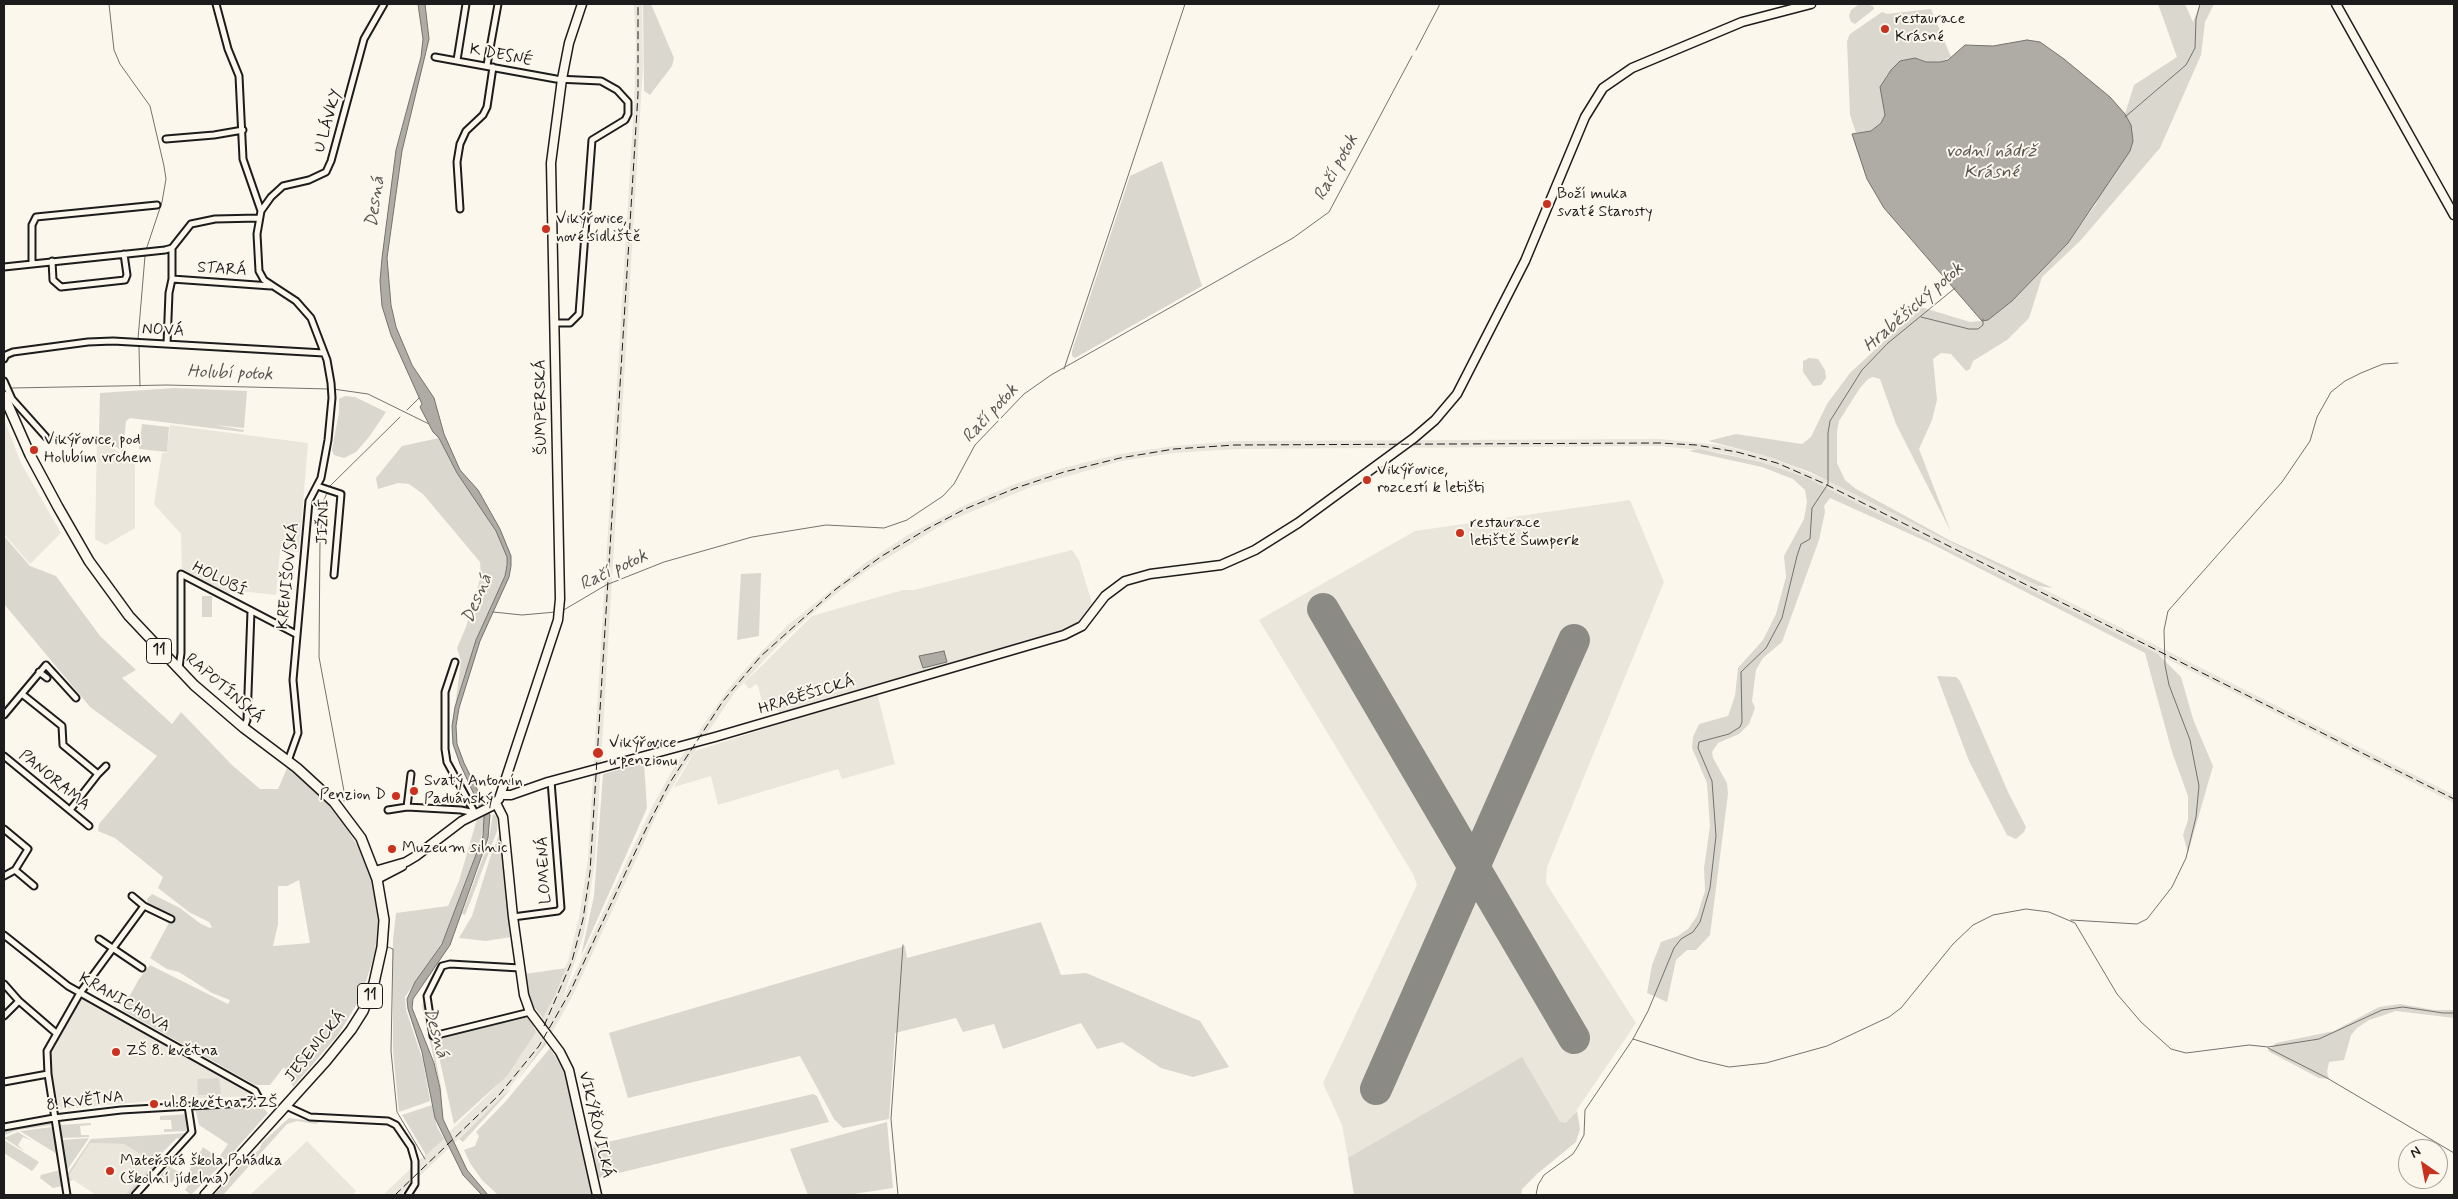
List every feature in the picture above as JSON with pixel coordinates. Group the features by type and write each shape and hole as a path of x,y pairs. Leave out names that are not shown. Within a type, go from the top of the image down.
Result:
{"main road":[{"name":"RAPOTÍNSKÁ","path":"4,396 40,475 89,561 129,616 179,671 244,728 320,788 344,813 360,838 376,875 384,920 382,946"},
{"name":"JESENICKÁ","path":"205,1195 326,1061 357,1020 374,983 382,946"}],"street":[{"path":"216,4 228,49 239,76 243,159 261,211 258,234 259,271 272,286"},
{"name":"U LÁVKY","path":"261,211 271,197 283,186 310,180 326,172 331,161 364,39 384,4"},
{"path":"457,60 466,4"},
{"path":"487,65 498,4"},
{"name":"ŠUMPERSKÁ","path":"493,805 501,795 559,612 551,163 562,79 569,43 582,4"},
{"name":"HRABĚŠICKÁ","path":"501,795 511,795 551,781 722,735 1064,635 1082,626 1105,596 1125,581 1137,576 1206,569 1236,560 1298,523 1424,430 1443,412 1466,380 1526,262 1585,117 1603,88 1632,68 1742,22 1762,15 1811,4"},
{"path":"2336,4 2454,216"},
{"name":"K DESNÉ","path":"435,57 562,79 601,81 624,96 629,107 625,120 592,140 580,314 570,323 554,323"},
{"path":"460,209 457,162 460,144 466,131 483,115 487,107 493,67"},
{"path":"166,139 214,135 243,130"},
{"path":"32,264 32,225 36,217 157,206"},
{"path":"168,344 172,248 191,224 215,219 259,218"},
{"path":"4,267 172,248"},
{"path":"52,261 53,280 61,287 125,280 127,275 124,254"},
{"name":"STARÁ","path":"172,279 272,286"},
{"name":"KRENIŠOVSKÁ","path":"272,286 296,301 314,324 324,353 332,395 328,440 321,478 309,501 293,680 298,733 288,761"},
{"name":"NOVÁ","path":"4,359 6,355 13,352 88,342 168,344 324,353"},
{"path":"4,381 12,399 46,437"},
{"name":"JIŽNÍ","path":"316,486 341,494 334,575"},
{"name":"HOLUBÍ","path":"179,671 181,654 181,574 251,611"},
{"path":"244,728 247,720 251,611 296,634"},
{"path":"455,662 445,692 445,750 447,762 478,812"},
{"path":"4,715 46,665 76,698"},
{"path":"39,672 47,678"},
{"path":"22,694 62,726 63,745 98,774"},
{"name":"PANORAMA","path":"4,756 89,826"},
{"path":"70,810 106,766"},
{"path":"407,807 411,774"},
{"name":"LOMENÁ","path":"513,920 558,911 562,908 551,781"},
{"path":"376,875 390,874 478,812 493,805"},
{"name":"VIKÝŘOVICKÁ","path":"493,805 503,817 513,920 524,995 530,1012 560,1052 569,1070 596,1195"},
{"path":"388,810 407,807 478,812"},
{"path":"4,829 28,849 15,870 4,876"},
{"path":"15,870 34,886"},
{"path":"132,896 144,906 171,919"},
{"path":"67,1195 54,1118 47,1051 80,993 144,906"},
{"name":"KRANICHOVA","path":"4,937 80,993 255,1091 261,1102"},
{"path":"99,939 142,968"},
{"path":"520,968 450,964 442,966 427,996 432,1036 530,1012"},
{"path":"4,984 19,1001 56,1033"},
{"path":"4,1016 19,1001"},
{"path":"4,1082 48,1074"},
{"name":"8. KVĚTNA","path":"4,1127 54,1118 121,1110 261,1102"},
{"path":"135,1195 192,1132 188,1106"},
{"path":"286,1106 299,1113 316,1118 388,1121 401,1130 411,1146 415,1161 415,1195"},
{"path":"408,1195 414,1187"}],"shaded area":[{"path":"634,4 642,4 643,66 595,860 584,933 562,1001 651,809 673,769 729,688 788,625 865,563 908,535 963,506 1015,484 1063,468 1120,454 1174,446 1235,441 1660,439 1719,445 1763,455 1824,479 2399,767 2454,795 2454,803 1821,485 1761,462 1718,452 1660,446 1236,449 1174,453 1121,461 1033,486 947,522 869,569 824,603 781,642 735,692 680,773 658,812 573,995 550,1036 502,1097 400,1195 383,1195 492,1091 521,1055 554,997 569,958 579,918 588,859 634,105 636,45"},
{"path":"643,4 651,4 674,58 672,66 650,95 644,91"},
{"path":"2158,4 2185,4 2193,22 2200,4 2214,4 2205,22 2201,55 2160,148 2080,241 2042,277 2029,318 2007,340 1973,361 1970,369 1966,371 1951,354 1941,353 1933,359 1937,400 1932,420 1919,449 1951,532 1896,424 1880,379 1873,377 1868,379 1860,388 1839,421 1837,432 1837,463 1845,480 1856,489 1951,541 2053,588 2038,586 1810,472 1763,455 1708,441 1736,434 1802,444 1811,437 1827,404 1850,373 1921,307 1970,322 1988,320 2012,301 2068,243 2096,204 2131,125 2125,114 2134,85 2177,57"},
{"path":"1858,5 1873,6 1874,9 1855,24 1851,22 1849,16 1851,10"},
{"path":"1931,9 1951,57 1940,62 1926,62 1915,58 1900,61 1886,76 1882,87 1885,115 1881,123 1871,131 1856,133 1850,115 1847,41 1850,34 1882,12 1887,14"},
{"path":"1162,161 1202,286 1075,358 1072,356 1072,351 1130,176"},
{"path":"1809,358 1818,359 1825,370 1826,378 1821,385 1813,386 1803,372 1803,361"},
{"path":"174,388 247,391 244,428 215,425 244,430 243,432 130,418 126,421 123,452 99,434 100,393"},
{"path":"345,396 355,397 386,412 356,452 344,458 334,455 332,450 339,412 339,399"},
{"path":"4,419 21,463 61,533 30,564 4,534"},
{"path":"142,424 169,427 167,452 139,449"},
{"path":"170,425 308,443 299,552 280,551 276,595 231,590 228,597 182,573 181,534 154,504 162,453 167,453"},
{"path":"97,435 135,465 135,528 106,545 95,539"},
{"path":"439,438 457,473 496,531 507,557 505,576 476,640 455,707 461,661 457,648 466,627 481,576 480,562 423,494 409,484 398,483 378,489 376,478 402,446"},
{"path":"1699,449 1761,462 1807,478 2158,654 2181,677 2193,719 2213,766 2188,853 2183,835 2188,820 2188,796 2172,752 2145,653 1930,543 1830,498 1824,506 1825,512 1819,540 1782,642 1763,658 1756,670 1752,701 1755,708 1749,724 1739,734 1718,743 1712,752 1713,758 1727,783 1728,794 1710,935 1696,950 1687,950 1676,960 1667,1002 1647,993 1652,965 1661,942 1678,936 1688,929 1697,916 1705,891 1704,868 1710,826 1707,783 1692,748 1693,737 1699,724 1728,716 1735,696 1738,668 1763,640 1776,614 1786,577 1784,556 1804,519 1807,502 1805,490 1793,479 1762,467 1689,451"},
{"path":"1630,500 1664,582 1547,867 1546,883 1636,1023 1557,1139 1355,1195 1342,1125 1323,1083 1417,885 1413,874 1259,620 1415,531"},
{"path":"4,536 30,566 56,576 100,636 136,670 122,678 172,724 181,712 232,765 260,789 278,789 288,766 329,800 358,847 372,882 378,920 375,953 361,997 338,1035 293,1087 284,1067 270,1085 255,1085 122,1010 139,979 150,965 228,1004 230,1000 212,993 179,972 167,969 150,958 172,917 148,904 147,899 152,894 180,908 201,924 212,927 209,922 189,912 158,888 163,877 115,838 98,831 99,824 157,756 90,707 4,604","holes":["299,880 310,943 273,946 278,924 278,886 287,886"]},
{"path":"1072,550 1079,560 1092,603 1076,624 1061,632 782,714 776,709 765,713 758,686 756,684 749,689 744,683 812,616 903,590 914,590"},
{"path":"761,573 759,636 737,640 741,574"},
{"path":"202,596 212,596 212,617 202,617"},
{"path":"1937,676 1956,677 1960,681 2008,792 2026,827 2024,832 2016,839 2007,835 1969,761"},
{"path":"877,693 895,764 842,779 838,769 718,805 711,776 674,787 695,751"},
{"path":"644,763 647,808 573,974 581,956 594,896 603,774"},
{"path":"493,814 498,817 497,831 465,915 462,914 488,844"},
{"path":"483,816 484,823 481,839 443,941 405,997 406,1010 423,1061 430,1101 399,1112 393,1051 393,940 396,913 448,906 459,881 477,819"},
{"path":"502,834 511,937 486,941 459,938 472,916 490,858 499,835"},
{"path":"1041,922 1061,975 1086,973 1200,1021 1229,1067 1193,1077 1161,1068 1122,1042 1097,1049 1081,1023 1003,1049 994,1024 963,1032 956,1018 895,1033 889,1119 843,1128 834,1119 800,1056 628,1098 609,1033 905,946 907,958"},
{"path":"444,960 436,971 427,990 430,1028 443,1099 422,1006 429,981 437,967"},
{"path":"566,968 543,1018 529,1001 525,974"},
{"name":"ZŠ 8. května","path":"81,996 168,1043 254,1096 161,1100 57,1110 50,1072 51,1049"},
{"path":"2400,1004 2435,1010 2454,1010 2454,1018 2396,1011 2369,1020 2357,1028 2351,1035 2344,1060 2329,1062 2327,1072 2329,1079 2319,1078 2268,1051 2276,1043 2334,1031 2379,1007"},
{"path":"529,1017 536,1032 507,1076 454,1124 435,1039"},
{"path":"547,1039 548,1042 515,1083"},
{"path":"550,1048 568,1078 592,1195 498,1195 482,1180 470,1163 464,1150 475,1146 479,1136 476,1132 506,1101"},
{"path":"1522,1057 1560,1122 1566,1123 1577,1111 1580,1129 1576,1142 1537,1174 1522,1189 1521,1195 1354,1195 1348,1158"},
{"path":"219,1078 221,1095 198,1095 197,1079"},
{"path":"512,1087 463,1142 459,1139"},
{"path":"813,1094 817,1096 829,1122 598,1178 593,1148 595,1145"},
{"path":"260,1104 268,1113 226,1160 220,1156 228,1144 199,1125 195,1108"},
{"path":"432,1105 437,1127 444,1139 426,1155 402,1115"},
{"path":"187,1114 189,1131 164,1132 164,1129 172,1129 171,1120 160,1120 160,1116"},
{"path":"289,1118 320,1122 316,1124 297,1121 287,1124 223,1195 214,1195 249,1157 259,1150 262,1143"},
{"path":"52,1121 52,1125 18,1130 4,1135 4,1131 11,1127"},
{"path":"887,1122 893,1188 847,1195 808,1195 790,1149"},
{"path":"91,1123 91,1125 80,1126 81,1135 89,1135 89,1137 62,1138 59,1125"},
{"path":"52,1127 57,1154 20,1131 21,1131"},
{"path":"18,1132 32,1141 23,1137 18,1145 24,1151 4,1138"},
{"path":"188,1133 182,1140 177,1138 161,1154 159,1165 130,1195 125,1195 152,1166 153,1162 124,1144 90,1143 69,1176 73,1180 69,1181 68,1173 91,1139"},
{"path":"89,1138 67,1170 62,1140"},
{"path":"4,1140 39,1162 32,1171 4,1153"},
{"path":"307,1141 356,1191 352,1195 250,1195"},
{"name":"Mateřská škola Pohádka (školní jídelna)","path":"90,1143 124,1144 153,1162 152,1166 125,1195 96,1195 69,1177"},
{"path":"203,1147 224,1162 191,1195 185,1190 191,1181 185,1178"},
{"path":"169,1166 183,1175 182,1177 177,1174 172,1183 160,1175"},
{"path":"60,1170 62,1186 53,1188 40,1178 41,1175"}],"water":[{"path":"418,4 425,4 429,39 402,151 387,258 391,305 396,327 412,365 434,398 444,434 460,470 478,490 500,529 511,556 511,566 509,577 480,641 459,708 456,726 457,744 464,763 490,815 488,838 450,945 413,999 412,1008 434,1063 440,1088 443,1119 467,1170 488,1195 482,1195 463,1175 435,1118 422,1052 408,1009 407,999 415,982 442,944 483,836 484,816 460,764 453,744 452,726 455,707 476,640 505,576 507,565 507,557 496,531 457,473 420,407 422,404 391,335 382,306 380,281 382,258 396,150 421,57 423,39"},
{"name":"vodní nádrž Krásné","path":"2027,40 2040,42 2110,97 2125,114 2131,125 2133,141 2130,151 2068,243 2012,301 1988,320 1982,321 1884,208 1867,179 1852,134 1871,131 1881,123 1885,115 1880,87 1891,70 1900,61 1915,58 1926,62 1940,62 1948,60 1965,45 1993,46"},
{"path":"944,651 947,662 923,668 919,656"}],"waterway":[{"path":"109,4 114,50 120,64 150,106 166,179 162,202 146,250"},
{"path":"1064,369 1185,4"},
{"name":"Račí potok","path":"1416,50 1440,4"},
{"name":"Hraběšický potok","path":"2125,117 2186,65 2195,48 2196,19 2200,4"},
{"name":"Račí potok","path":"562,611 606,585 664,562 752,537 826,525 884,528 907,520 943,496 954,484 975,445 1024,394 1051,375 1293,238 1329,212 1412,56"},
{"path":"138,339 145,256"},
{"name":"Hraběšický potok","path":"1536,1195 1538,1185 1544,1175 1573,1154 1578,1146 1584,1135 1585,1110 1633,1039 1648,1011 1674,948 1681,939 1693,932 1700,922 1710,888 1716,836 1712,781 1698,748 1699,742 1729,734 1740,727 1742,722 1741,672 1766,648 1782,618 1801,544 1810,539 1812,508 1828,484 1828,433 1830,421 1862,370 1888,343 1955,288"},
{"path":"1921,317 1969,329 1978,329 1983,325 1983,319"},
{"path":"139,347 140,386"},
{"path":"2071,920 2137,924 2147,919 2172,887 2186,858 2196,817 2199,786 2190,740 2169,685 2165,665 2164,630 2168,611 2282,482 2310,441 2317,417 2331,392 2345,381 2361,373 2383,364 2398,363"},
{"name":"Holubí potok","path":"12,388 167,385 329,389"},
{"name":"Holubí potok","path":"333,389 368,394 429,424"},
{"path":"407,410 419,398"},
{"path":"329,487 400,417"},
{"path":"328,490 324,500 320,538 319,657 344,791 344,801"},
{"name":"Račí potok","path":"493,612 522,615 556,612"},
{"path":"1633,1039 1699,1060 1729,1067 1766,1063 1827,1046 1889,1017 1901,1008 1953,944 1973,925 1993,915 2026,909 2049,912 2075,923 2117,994 2141,1022 2171,1049 2186,1053 2249,1045 2268,1047 2319,1039 2382,1010 2403,1007 2454,1013"},
{"path":"898,1195 891,1119 903,945"},
{"path":"388,947 393,949 391,1051 397,1112 425,1159"},
{"path":"2268,1048 2327,1078 2454,1153"}],"runway":[{"path":"1323,609 1574,1038"},
{"path":"1376,1089 1574,640"}],"railway":[{"path":"544,1026 572,961 583,919 590,872 638,94 638,4"},
{"path":"395,1195 499,1095 539,1046 570,992 669,784 723,701 761,656 836,589 882,556 927,529 965,509 1016,488 1064,472 1120,458 1174,449 1235,445 1660,443 1696,445 1737,452 1777,463 1823,483 2454,799"}],"place":[{"name":"restaurace Krásné","path":"1885,29"},
{"name":"Boží muka svaté Starosty","path":"1547,204"},
{"name":"Vikýřovice, nové sídliště","path":"546,229"},
{"name":"Vikýřovice, pod Holubím vrchem","path":"34,450"},
{"name":"Vikýřovice, rozcestí k letišti","path":"1367,480"},
{"name":"restaurace letiště Šumperk","path":"1460,533"},
{"name":"Vikýřovice u penzionu","path":"598,753"},
{"name":"Svatý Antonín Paduánský","path":"414,791"},
{"name":"Penzion D","path":"396,796"},
{"name":"Muzeum silnic","path":"392,849"},
{"name":"ZŠ 8. května","path":"116,1052"},
{"name":"ul.8.května 3.ZŠ","path":"154,1104"},
{"name":"Mateřská škola Pohádka (školní jídelna)","path":"110,1171"}],"water label":[{"name":"Desná","path":"376,202"},
{"name":"Desná","path":"478,599"},
{"name":"Desná","path":"435,1033"}]}
